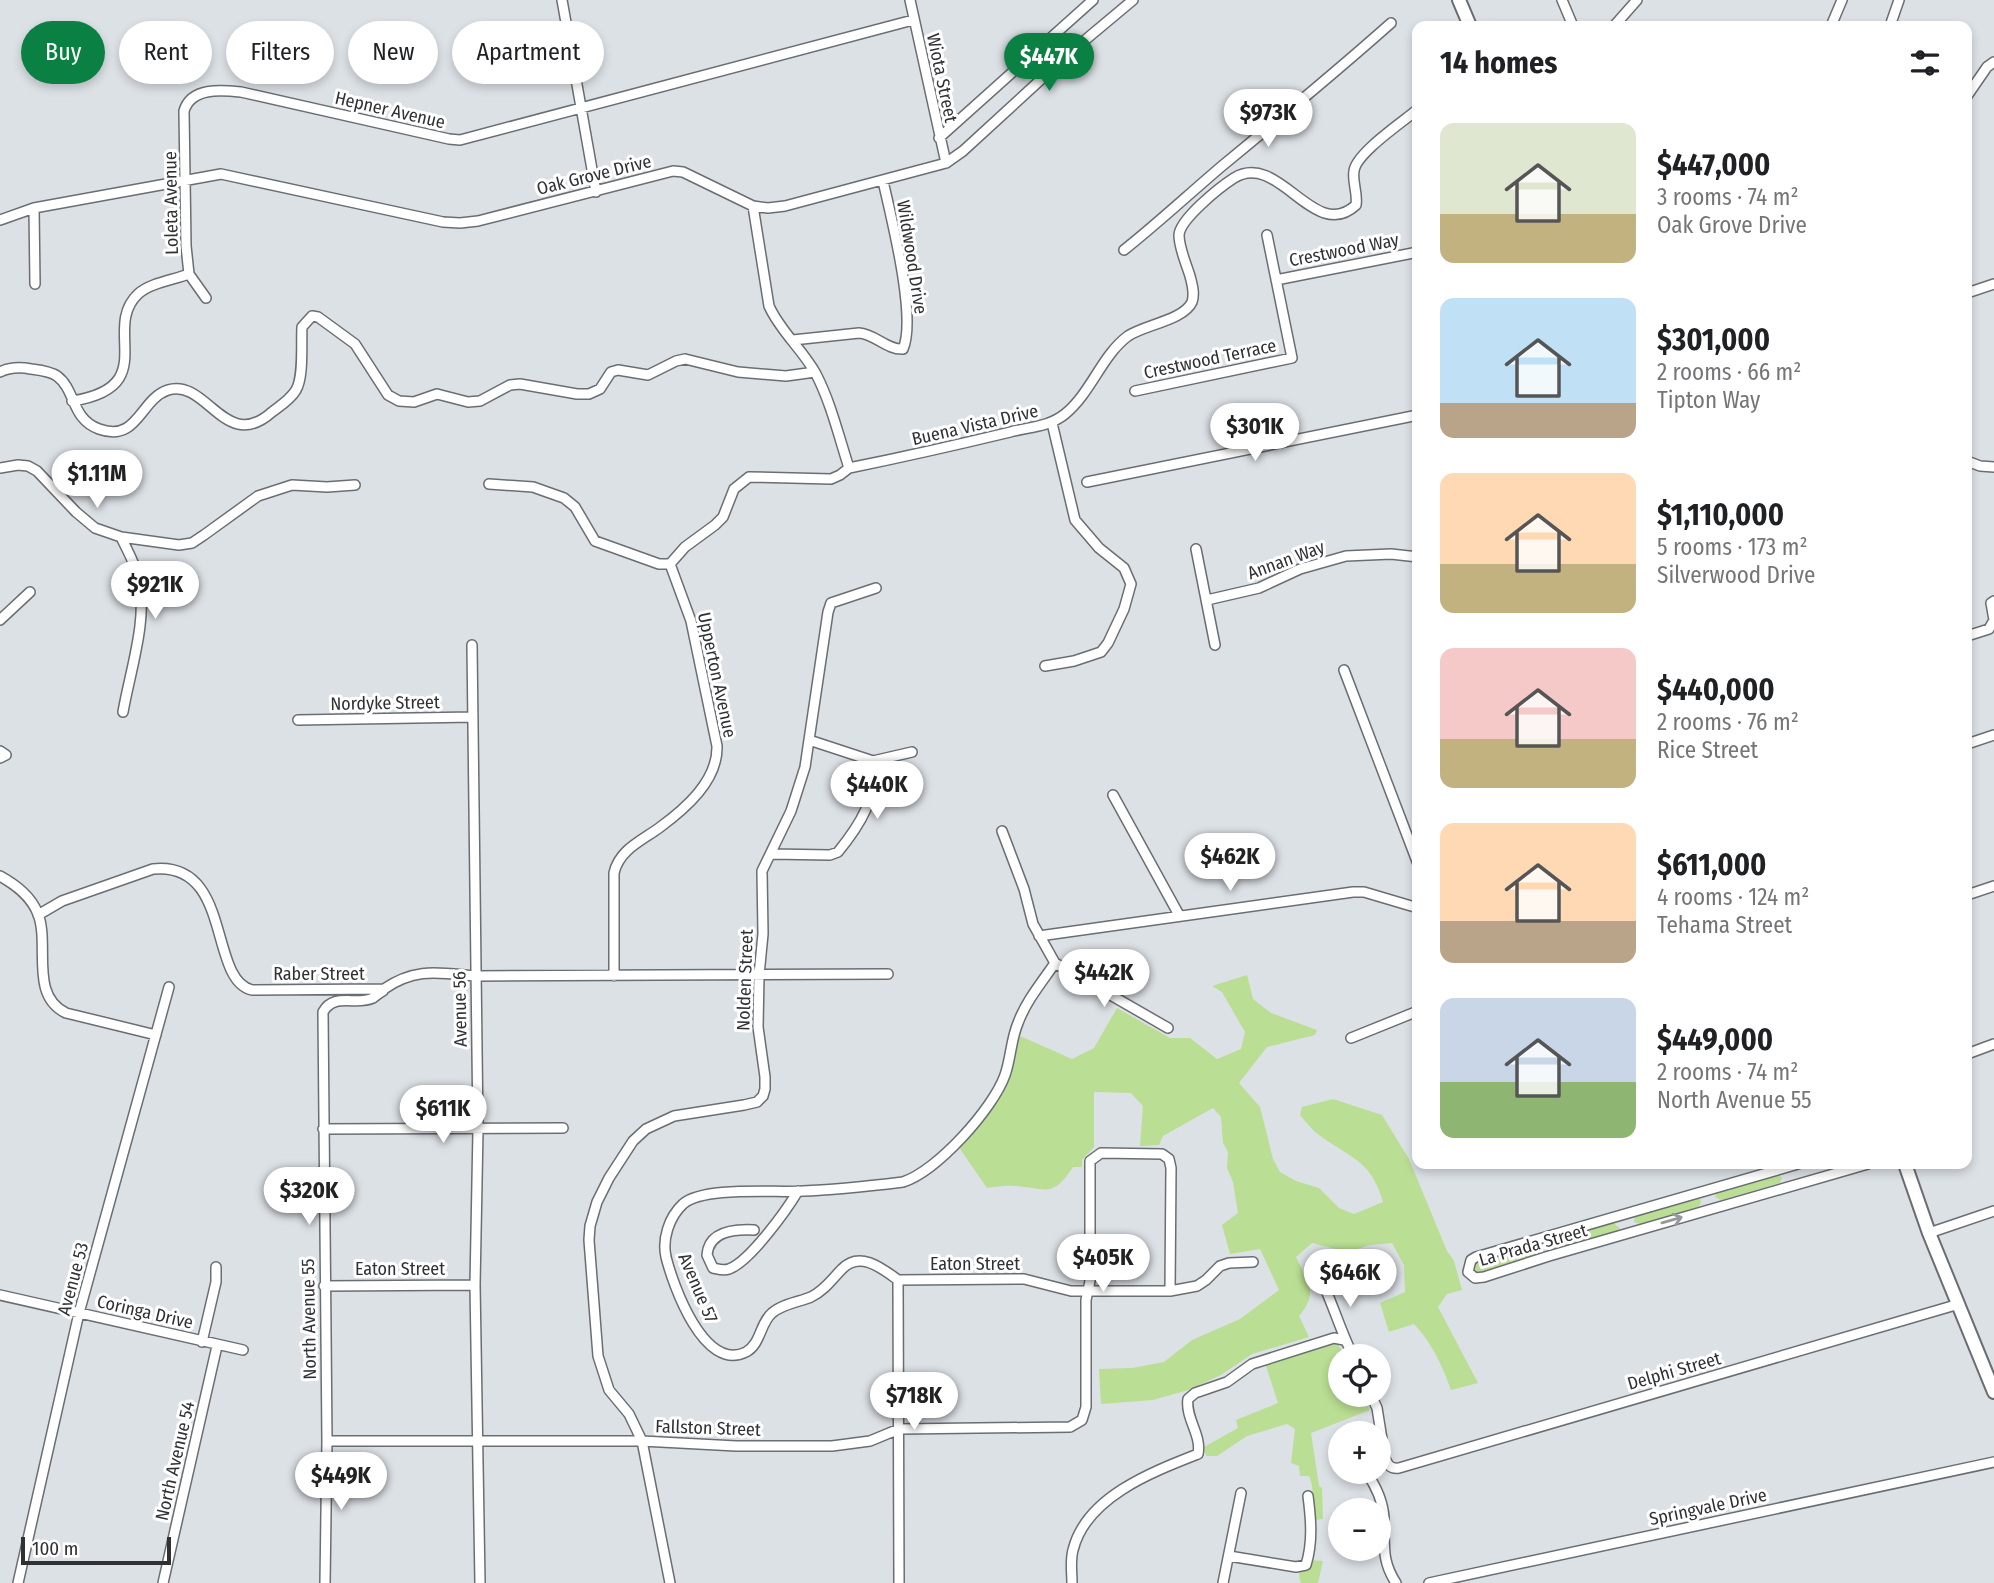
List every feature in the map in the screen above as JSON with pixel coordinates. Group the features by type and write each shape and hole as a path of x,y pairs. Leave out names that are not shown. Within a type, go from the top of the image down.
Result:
{"main road":[{"path":"1459,0 1468,21"},
{"path":"1907,1169 1929,1233 1959,1304 1989,1364 1994,1392"}],"street":[{"path":"562,0 596,191"},
{"name":"Wiota Street","path":"910,0 946,163"},
{"path":"939,138 1093,0"},
{"name":"Oak Grove Drive","path":"0,220 34,208 186,180 229,175 443,222 460,223 478,221 673,171 683,172 753,205 768,208 785,206 946,163 1133,0"},
{"path":"1562,0 1571,21"},
{"path":"1618,21 1637,0"},
{"path":"1833,21 1842,0"},
{"path":"1892,21 1899,0"},
{"name":"Hepner Avenue","path":"187,103 193,96 205,92 241,92 460,140 913,20"},
{"path":"1124,250 1176,209 1221,167 1391,23"},
{"path":"1972,89 1987,67 1994,62"},
{"name":"Loleta Avenue","path":"72,401 102,394 121,376 126,320 129,307 136,296 146,289 188,274 184,111 187,103"},
{"path":"1176,209 1186,219 1235,177 1259,173 1320,212 1330,215 1351,210 1356,205 1357,197 1353,175 1355,165 1412,114"},
{"name":"Wildwood Drive","path":"793,341 859,333 867,334 894,348 903,349 907,340 907,320 903,279 883,181"},
{"path":"489,484 533,487 564,498 575,507 595,541 659,564 670,564 685,547 723,517 734,489 742,481 758,476 831,479 849,468 826,396 815,372 775,320 769,306 753,205"},
{"path":"34,208 35,284"},
{"name":"Buena Vista Drive","path":"849,468 931,452 1052,423 1075,406 1115,348 1125,338 1139,329 1180,314 1188,308 1193,299 1193,288 1179,237 1186,219"},
{"name":"Crestwood Terrace","path":"1135,391 1293,358 1267,235"},
{"name":"Crestwood Way","path":"1276,280 1412,253"},
{"path":"188,274 205,298"},
{"path":"1972,291 1994,284"},
{"path":"0,372 12,367 51,373 59,377 77,412 87,422 107,431 118,432 128,428 159,395 177,389 197,397 231,422 254,424 266,418 296,390 302,327 312,316 318,317 355,344 388,395 399,401 414,402 437,394 468,402 480,401 510,385 520,384 589,394 600,388 611,372 618,370 648,375 685,359 738,372 786,376 815,372"},
{"path":"1087,482 1412,416"},
{"path":"1045,666 1074,661 1101,652 1124,609 1131,584 1124,568 1099,548 1075,520 1052,423"},
{"path":"1972,463 1994,467"},
{"path":"0,468 18,465 37,471 95,528 121,537 165,544 192,543 258,496 292,485 355,485"},
{"path":"121,537 133,563 142,597 141,616 123,712"},
{"path":"1196,549 1215,645"},
{"name":"Annan Way","path":"1207,600 1259,588 1300,569 1346,556 1391,554 1412,556"},
{"name":"Upperton Avenue","path":"614,976 616,864 631,848 662,826 693,798 714,770 717,758 717,746 691,621 670,564"},
{"name":"Nolden Street","path":"670,1583 642,1441 636,1426 609,1390 598,1356 589,1240 592,1215 623,1155 632,1141 646,1129 674,1116 744,1105 757,1102 763,1096 765,1089 758,1027 763,934 762,871 800,791 831,603 876,589"},
{"path":"0,620 30,592"},
{"path":"1972,634 1989,629 1994,620 1991,603 1994,600"},
{"name":"Avenue 56","path":"472,645 478,1130 475,1284 480,1583"},
{"path":"1344,670 1412,847"},
{"name":"Nordyke Street","path":"298,720 473,718"},
{"path":"1972,742 1994,735"},
{"path":"809,740 873,761 912,752"},
{"path":"0,751 6,755 0,758"},
{"path":"771,854 830,855 838,852 870,803 874,783 873,761"},
{"path":"1113,795 1179,915"},
{"path":"1002,831 1024,889 1033,924 1055,963 1168,1028"},
{"name":"Raber Street","path":"38,915 62,901 153,869 179,871 191,877 200,887 234,975 244,988 252,990 384,989 399,979 431,972 476,976 888,974"},
{"path":"0,876 15,884 29,899 38,915 45,987 54,1007 66,1013 156,1035"},
{"path":"1972,893 1994,886"},
{"path":"1039,936 1353,892 1375,895 1412,906"},
{"name":"Avenue 57","path":"898,1280 869,1261 859,1261 842,1268 836,1278 812,1296 772,1312 755,1344 747,1351 738,1354 726,1353 717,1350 702,1338 689,1317 667,1261 666,1236 679,1210 691,1199 747,1191 798,1191 903,1182 917,1178 930,1169 971,1127 999,1089 1005,1076 1017,1023 1055,963"},
{"name":"Avenue 53","path":"18,1583 79,1313 169,987"},
{"name":"North Avenue 55","path":"325,1583 327,1441 323,1012 330,1003 371,999 384,989"},
{"path":"1351,1038 1412,1013"},
{"path":"1972,1052 1994,1044"},
{"path":"323,1129 563,1128"},
{"path":"1088,1291 1090,1161 1101,1153 1162,1154 1169,1158 1170,1291"},
{"name":"La Prada Street","path":"1779,1169 1476,1257 1471,1260 1468,1272 1475,1278 1484,1277 1851,1169"},
{"path":"1787,1169 1792,1186"},
{"path":"754,1230 721,1233 711,1241 707,1255 713,1268 730,1269 742,1259 787,1210 798,1191"},
{"path":"1706,1191 1712,1209"},
{"path":"1929,1233 1994,1210"},
{"path":"1626,1215 1631,1233"},
{"path":"1544,1239 1549,1256"},
{"name":"Eaton Street","path":"898,1280 1024,1279 1036,1280 1058,1289 1170,1291 1196,1286 1220,1266 1253,1262"},
{"path":"202,1342 216,1282 216,1266"},
{"path":"898,1280 898,1583"},
{"name":"Eaton Street","path":"324,1286 475,1284"},
{"path":"1325,1288 1346,1344"},
{"name":"Fallston Street","path":"327,1441 642,1441 736,1446 832,1446 870,1441 899,1429 1070,1427 1082,1420 1086,1407 1088,1291"},
{"name":"Coringa Drive","path":"0,1295 243,1350"},
{"name":"Delphi Street","path":"1377,1407 1385,1458 1388,1465 1399,1468 1959,1304"},
{"path":"1072,1583 1073,1548 1087,1519 1112,1497 1145,1476 1198,1454 1199,1448 1188,1412 1188,1399 1195,1393 1227,1382 1252,1364 1334,1338 1344,1340"},
{"name":"North Avenue 54","path":"163,1583 218,1346"},
{"name":"Springvale Drive","path":"1429,1583 1994,1462"},
{"path":"1374,1484 1382,1504 1386,1564 1396,1583"},
{"path":"1223,1583 1241,1493"},
{"path":"1230,1556 1296,1567 1306,1565 1311,1529 1308,1496"}],"green space":[{"path":"1247,975 1253,999 1271,1013 1317,1030 1315,1035 1267,1047 1239,1083 1260,1107 1273,1159 1280,1172 1296,1181 1319,1188 1339,1208 1354,1214 1383,1202 1373,1177 1366,1169 1316,1133 1300,1115 1302,1107 1333,1099 1382,1115 1409,1159 1447,1251 1454,1261 1462,1290 1447,1294 1438,1307 1478,1383 1451,1390 1436,1355 1414,1324 1389,1332 1380,1303 1405,1292 1404,1265 1392,1243 1370,1245 1348,1252 1312,1243 1296,1257 1310,1287 1309,1300 1299,1316 1309,1337 1252,1354 1221,1375 1188,1390 1153,1400 1101,1404 1099,1369 1132,1368 1164,1362 1192,1340 1240,1319 1279,1290 1260,1249 1230,1254 1222,1225 1238,1213 1233,1182 1227,1168 1228,1152 1223,1143 1221,1117 1213,1108 1163,1136 1159,1145 1140,1146 1143,1106 1131,1093 1094,1092 1094,1147 1082,1160 1082,1167 1073,1167 1059,1184 1048,1189 1012,1186 987,1188 958,1146 1012,1062 1020,1036 1072,1059 1094,1048 1117,1008 1170,1038 1190,1038 1217,1059 1241,1049 1245,1032 1222,992 1212,986"},
{"path":"1777,1172 1782,1178 1780,1183 1721,1200 1715,1197 1718,1190"},
{"path":"1700,1198 1701,1203 1698,1207 1640,1224 1634,1222 1635,1216"},
{"path":"1612,1222 1620,1228 1618,1231 1559,1250 1554,1246 1556,1239"},
{"path":"1536,1247 1536,1255 1477,1273 1471,1269 1474,1263"},
{"path":"1328,1345 1328,1407 1369,1407 1370,1410 1342,1421 1328,1421 1328,1426 1311,1433 1319,1486 1322,1488 1323,1519 1314,1520 1309,1476 1300,1476 1299,1466 1291,1463 1295,1429 1287,1424 1247,1436 1217,1456 1206,1456 1204,1447 1238,1428 1236,1420 1278,1403 1265,1363"},
{"path":"1310,1560 1323,1561 1318,1583 1301,1583 1300,1572"}]}
